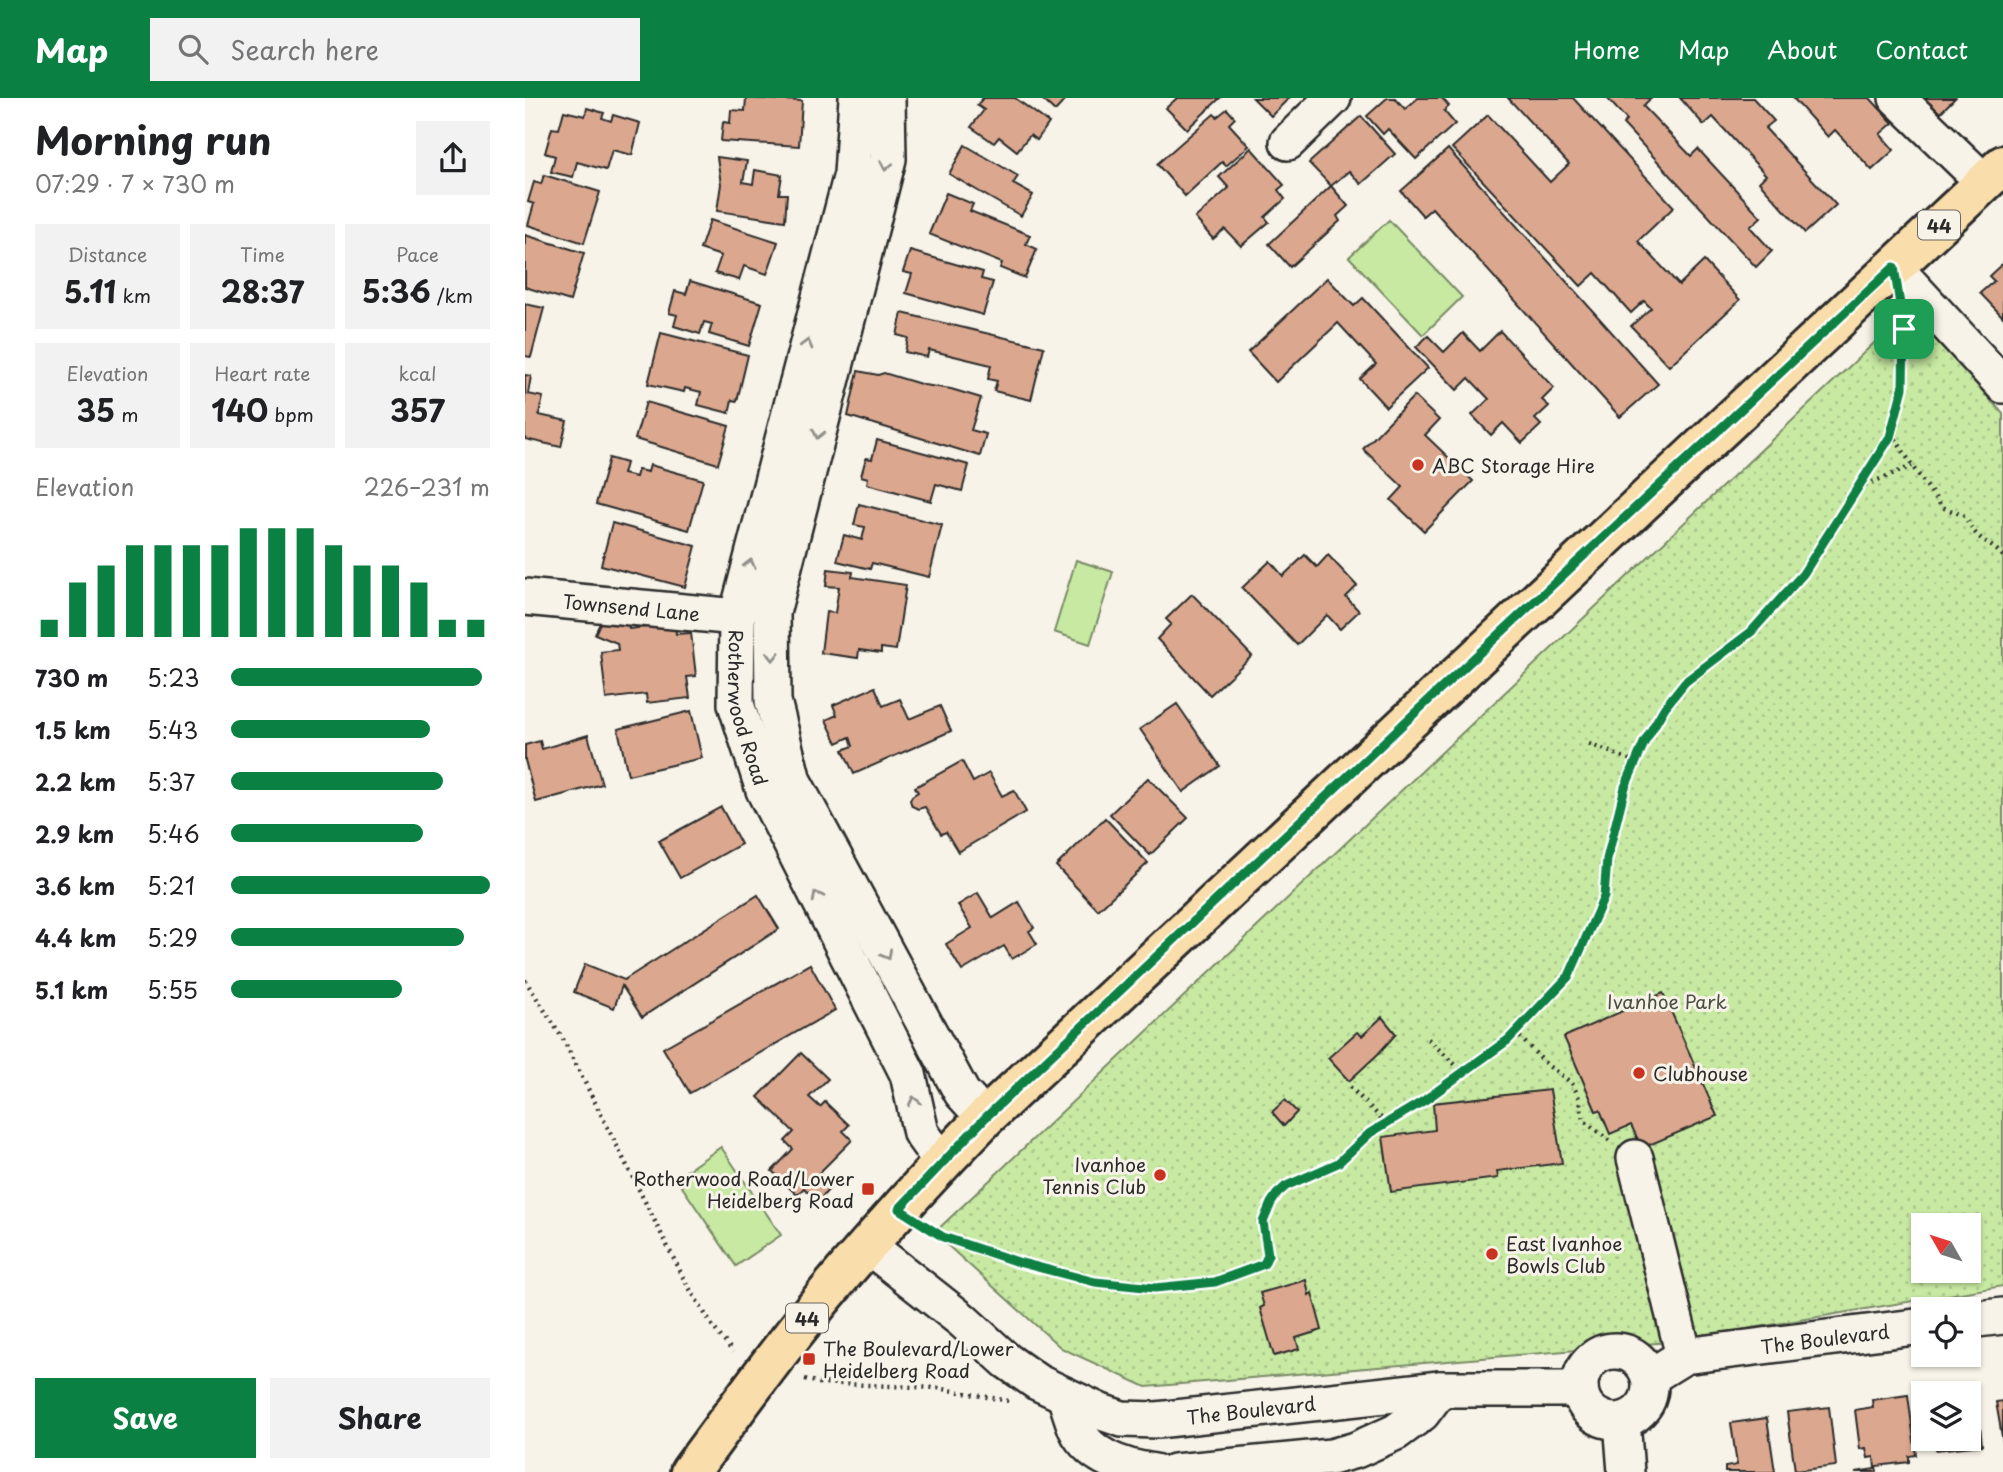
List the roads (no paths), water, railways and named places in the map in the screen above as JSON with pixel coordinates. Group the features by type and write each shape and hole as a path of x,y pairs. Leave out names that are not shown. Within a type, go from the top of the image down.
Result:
{"main road":[{"name":"44","path":"690,1472 784,1346 867,1245 941,1162 985,1118 1994,174"}],"street":[{"name":"Rotherwood Road","path":"857,98 852,174 737,617 736,704 764,790 908,1074 921,1133 941,1162"},
{"name":"Rotherwood Road","path":"887,98 888,159 772,613 773,701 793,781 962,1093 985,1118"},
{"path":"1288,142 1333,98"},
{"path":"1897,98 1994,174"},
{"path":"1894,267 2003,385"},
{"name":"Townsend Lane","path":"525,597 737,617"},
{"path":"1635,1158 1684,1356"},
{"name":"The Boulevard","path":"867,1245 962,1320 1006,1361 1051,1389 1122,1419 1141,1420 1440,1389 1580,1389"},
{"path":"1981,1319 2003,1316"},
{"name":"The Boulevard","path":"1650,1377 1684,1356 1911,1328"},
{"path":"1615,1350 1627,1352 1637,1358 1650,1377 1651,1389 1642,1410 1622,1421 1610,1422 1599,1418 1583,1401 1580,1389 1585,1366 1604,1352 1615,1350"},
{"path":"1051,1389 1087,1444 1102,1456 1130,1469 1155,1472"},
{"path":"1174,1472 1331,1457 1356,1450 1396,1432 1422,1413 1440,1389"},
{"path":"1622,1421 1626,1472"}],"place":[{"name":"ABC Storage Hire","path":"1418,465"},
{"name":"Clubhouse","path":"1639,1073"},
{"name":"Ivanhoe Tennis Club","path":"1160,1175"},
{"name":"Rotherwood Road/Lower Heidelberg Road","path":"868,1189"},
{"name":"East Ivanhoe Bowls Club","path":"1492,1254"},
{"name":"The Boulevard/Lower Heidelberg Road","path":"809,1359"}],"park label":[{"name":"Ivanhoe Park","path":"1667,1001"}]}
